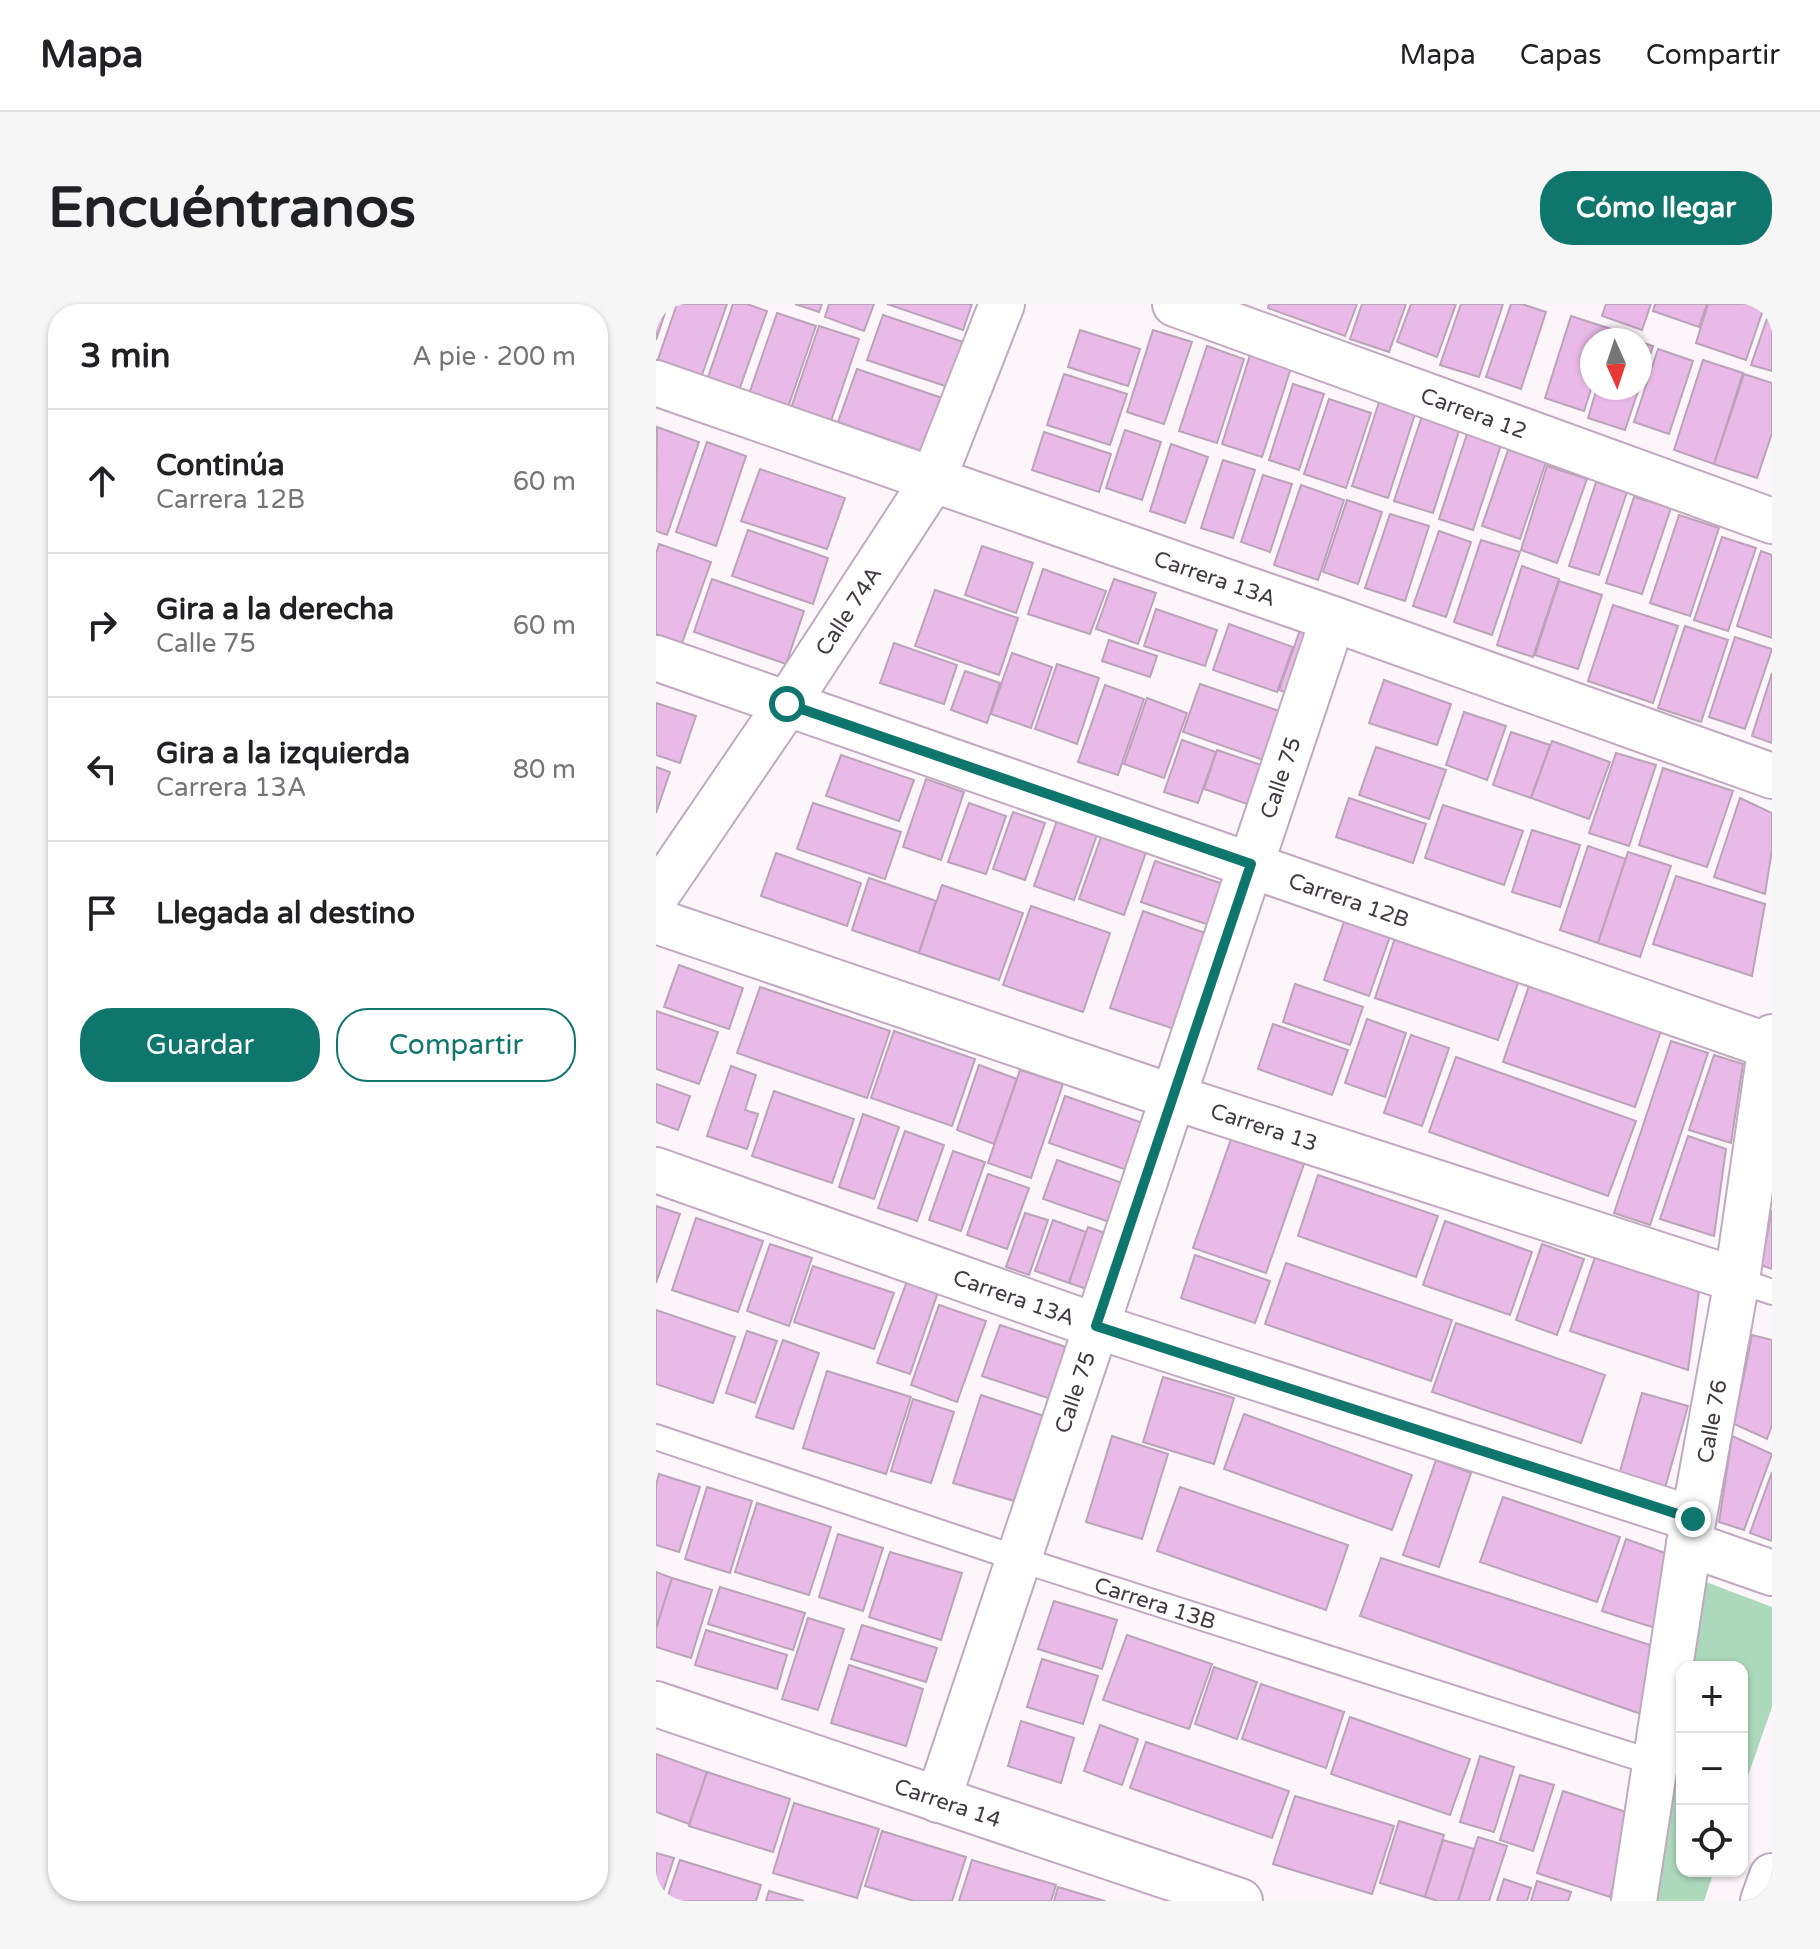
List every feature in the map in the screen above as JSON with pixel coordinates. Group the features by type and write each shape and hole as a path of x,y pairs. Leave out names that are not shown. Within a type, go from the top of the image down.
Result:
{"street":[{"name":"Calle 74A","path":"656,896 787,704 933,480 1002,304"},
{"name":"Carrera 12","path":"1175,304 1772,521"},
{"name":"Carrera 13A","path":"656,383 1772,776"},
{"name":"Calle 75","path":"938,1800 1333,619"},
{"name":"Carrera 12B","path":"656,658 1771,1044"},
{"name":"Carrera 13","path":"656,921 1173,1097 1755,1286"},
{"name":"Calle 76","path":"1634,1901 1691,1531 1755,1286 1771,1044"},
{"name":"Carrera 13A","path":"656,1170 1691,1531 1772,1573"},
{"name":"Carrera 14","path":"656,1704 1240,1901"},
{"path":"1763,1901 1772,1876"}],"lane":[{"name":"Carrera 13B","path":"656,1437 1019,1559 1655,1763"}],"green space":[{"path":"1693,1577 1772,1607 1772,1707 1748,1776 1748,1661 1680,1661"},
{"path":"1676,1687 1676,1877 1712,1877 1704,1901 1643,1901"}],"building":[{"path":"656,304 668,304 656,340"},
{"path":"677,304 727,304 697,389 656,365"},
{"path":"733,304 747,304 767,311 736,399 704,389"},
{"path":"795,304 822,304 819,312"},
{"path":"829,304 874,304 864,331 825,317"},
{"path":"887,304 972,304 963,330"},
{"path":"1269,304 1357,304 1345,336 1268,308"},
{"path":"1362,304 1406,304 1389,352 1350,339"},
{"path":"1411,304 1456,304 1437,357 1397,342"},
{"path":"1461,304 1503,304 1479,377 1440,365"},
{"path":"1511,304 1522,304 1546,312 1521,389 1486,377"},
{"path":"1606,304 1651,304 1643,328 1602,316"},
{"path":"1655,304 1707,304 1699,327 1653,311"},
{"path":"1708,304 1765,304 1746,360 1696,343"},
{"path":"1772,304 1772,371 1751,365"},
{"path":"777,313 816,326 787,410 748,397"},
{"path":"883,315 963,342 948,387 867,360"},
{"path":"1571,316 1608,328 1580,328 1580,400 1588,400 1584,411 1545,398"},
{"path":"819,326 859,339 830,424 790,411"},
{"path":"1080,330 1140,349 1128,386 1068,367"},
{"path":"1153,330 1192,342 1164,424 1127,412"},
{"path":"1207,346 1244,359 1217,443 1179,431"},
{"path":"1658,349 1693,361 1669,434 1634,422 1641,400 1652,400 1652,367"},
{"path":"1251,352 1292,365 1262,457 1222,444"},
{"path":"1703,360 1743,373 1714,464 1674,450"},
{"path":"857,369 942,398 924,452 838,422"},
{"path":"1064,374 1127,394 1110,445 1047,425"},
{"path":"1744,374 1772,383 1772,433 1757,478 1714,464"},
{"path":"1293,384 1324,394 1299,470 1269,460"},
{"path":"1381,396 1417,408 1388,498 1352,486"},
{"path":"1329,399 1371,413 1346,488 1304,474"},
{"path":"1593,400 1635,400 1625,430 1588,418"},
{"path":"1422,416 1460,428 1433,513 1394,501"},
{"path":"657,427 699,442 667,535 656,531"},
{"path":"1125,430 1161,442 1142,500 1106,488"},
{"path":"1468,431 1502,442 1473,530 1439,519"},
{"path":"1044,432 1111,454 1099,492 1032,470"},
{"path":"707,442 746,456 716,546 676,532"},
{"path":"1171,444 1208,457 1185,523 1150,511"},
{"path":"1508,450 1546,462 1520,539 1482,526"},
{"path":"1223,460 1255,470 1233,538 1201,528"},
{"path":"1547,466 1587,479 1557,563 1521,550"},
{"path":"760,469 845,498 827,549 741,521"},
{"path":"1263,475 1292,484 1270,552 1241,542"},
{"path":"1596,482 1627,492 1599,575 1569,566"},
{"path":"1301,485 1344,500 1318,580 1274,565"},
{"path":"1634,497 1671,508 1642,594 1606,583"},
{"path":"1347,500 1382,512 1358,584 1323,572"},
{"path":"1390,514 1429,526 1405,601 1365,588"},
{"path":"1679,515 1719,528 1690,616 1650,603"},
{"path":"748,530 828,558 813,604 732,576"},
{"path":"1439,531 1471,542 1446,617 1413,606"},
{"path":"1722,537 1756,548 1728,631 1694,620"},
{"path":"1481,540 1520,552 1492,635 1454,622"},
{"path":"659,544 711,562 682,643 656,634 656,554"},
{"path":"982,546 1033,563 1016,613 965,595"},
{"path":"1761,551 1772,555 1772,638 1737,626"},
{"path":"1522,566 1559,579 1533,657 1497,645"},
{"path":"1043,569 1106,591 1090,634 1028,614"},
{"path":"712,579 804,611 786,664 694,632"},
{"path":"1114,579 1156,593 1138,644 1096,629"},
{"path":"1559,581 1602,595 1578,669 1535,655"},
{"path":"935,590 1018,618 999,675 915,646"},
{"path":"1613,605 1678,626 1653,703 1588,681"},
{"path":"1156,609 1217,630 1205,666 1144,646"},
{"path":"1229,624 1293,647 1277,692 1213,670"},
{"path":"1685,626 1728,640 1701,722 1658,708"},
{"path":"1300,630 1326,639 1306,699 1279,690"},
{"path":"1735,637 1772,649 1745,729 1709,717"},
{"path":"1109,640 1157,656 1150,677 1102,661"},
{"path":"894,643 957,665 944,704 880,683"},
{"path":"1012,653 1052,667 1031,728 991,714"},
{"path":"1057,664 1099,678 1077,744 1035,729"},
{"path":"965,671 1000,683 987,723 951,710"},
{"path":"1772,673 1772,743 1752,736"},
{"path":"1384,680 1451,704 1437,745 1369,723"},
{"path":"1200,684 1291,715 1275,764 1183,732"},
{"path":"1105,685 1144,699 1118,775 1078,762"},
{"path":"1147,698 1187,713 1164,778 1124,764"},
{"path":"656,703 696,716 680,763 656,755"},
{"path":"1464,712 1506,726 1487,780 1446,765"},
{"path":"1511,732 1550,745 1531,798 1493,785"},
{"path":"1182,740 1216,752 1198,803 1164,792"},
{"path":"1552,741 1610,762 1589,819 1531,798"},
{"path":"1376,747 1446,770 1429,819 1359,795"},
{"path":"1217,750 1264,766 1250,805 1204,789"},
{"path":"1616,753 1656,765 1629,846 1589,833"},
{"path":"841,755 914,780 899,821 826,796"},
{"path":"656,767 670,772 656,813"},
{"path":"1663,768 1733,791 1707,867 1639,845"},
{"path":"926,779 964,792 941,860 903,847"},
{"path":"1349,798 1426,824 1413,863 1336,837"},
{"path":"1740,798 1772,813 1772,850 1765,894 1714,877"},
{"path":"813,803 901,832 885,879 797,849"},
{"path":"969,803 1006,816 986,874 948,862"},
{"path":"1443,805 1523,831 1504,885 1425,858"},
{"path":"1013,812 1045,823 1025,880 993,869"},
{"path":"1059,815 1099,829 1074,900 1034,886"},
{"path":"1105,826 1150,841 1124,915 1079,899"},
{"path":"1532,830 1580,845 1560,907 1512,892"},
{"path":"1588,846 1626,859 1598,943 1560,930"},
{"path":"1628,852 1671,866 1640,957 1598,943"},
{"path":"776,853 861,883 847,926 761,896"},
{"path":"1155,861 1235,888 1221,929 1141,902"},
{"path":"1676,876 1765,904 1752,976 1653,944"},
{"path":"869,878 936,901 919,953 852,930"},
{"path":"942,885 1023,913 999,980 919,953"},
{"path":"1031,906 1110,933 1083,1012 1003,985"},
{"path":"1143,911 1211,935 1178,1030 1110,1008"},
{"path":"1347,913 1393,928 1369,996 1324,980"},
{"path":"1398,929 1522,972 1498,1040 1375,998"},
{"path":"679,965 743,988 729,1029 664,1007"},
{"path":"1532,977 1664,1022 1635,1107 1503,1062"},
{"path":"1295,984 1363,1007 1350,1045 1283,1022"},
{"path":"760,987 890,1031 867,1098 737,1053"},
{"path":"656,1011 718,1032 699,1084 656,1069"},
{"path":"1367,1019 1406,1033 1385,1097 1345,1083"},
{"path":"1273,1024 1348,1050 1332,1095 1258,1069"},
{"path":"894,1031 975,1059 952,1126 871,1098"},
{"path":"1411,1035 1449,1048 1422,1126 1384,1113"},
{"path":"1671,1041 1708,1053 1650,1225 1614,1213"},
{"path":"1714,1055 1743,1064 1731,1143 1689,1130"},
{"path":"1456,1057 1636,1121 1608,1196 1429,1132"},
{"path":"979,1065 1017,1079 994,1144 957,1130"},
{"path":"731,1066 756,1075 745,1110 758,1114 747,1149 707,1136"},
{"path":"1020,1070 1063,1084 1031,1178 988,1163"},
{"path":"656,1084 690,1096 678,1130 656,1122"},
{"path":"774,1091 854,1119 832,1183 752,1156"},
{"path":"1065,1096 1146,1124 1130,1171 1049,1143"},
{"path":"863,1114 899,1127 874,1199 839,1187"},
{"path":"905,1131 944,1145 917,1221 878,1208"},
{"path":"1688,1136 1726,1149 1714,1236 1660,1219"},
{"path":"1231,1139 1304,1164 1266,1273 1193,1248"},
{"path":"953,1151 985,1162 961,1231 929,1220"},
{"path":"1057,1160 1131,1186 1118,1225 1043,1199"},
{"path":"988,1174 1029,1188 1007,1249 967,1235"},
{"path":"1318,1175 1438,1216 1416,1277 1298,1236"},
{"path":"656,1206 680,1214 656,1283"},
{"path":"1772,1210 1772,1269 1761,1265"},
{"path":"1025,1213 1048,1220 1029,1275 1006,1267"},
{"path":"696,1218 763,1241 738,1312 672,1290"},
{"path":"1053,1220 1086,1232 1069,1283 1035,1271"},
{"path":"1445,1221 1532,1252 1510,1315 1423,1285"},
{"path":"1088,1227 1111,1235 1092,1291 1069,1283"},
{"path":"770,1244 812,1258 789,1326 747,1311"},
{"path":"1542,1244 1584,1259 1557,1335 1516,1320"},
{"path":"1195,1255 1270,1281 1255,1323 1181,1298"},
{"path":"1595,1257 1699,1291 1688,1370 1570,1331"},
{"path":"1286,1263 1452,1320 1431,1381 1265,1324"},
{"path":"813,1266 894,1293 874,1349 794,1322"},
{"path":"907,1281 938,1292 910,1374 877,1363"},
{"path":"939,1305 986,1321 957,1402 911,1385"},
{"path":"656,1310 735,1337 713,1403 656,1384"},
{"path":"1456,1323 1605,1375 1581,1443 1432,1392"},
{"path":"1000,1325 1069,1348 1051,1399 982,1376"},
{"path":"747,1331 777,1341 755,1403 726,1393"},
{"path":"1752,1335 1772,1340 1772,1425 1767,1439 1734,1424"},
{"path":"783,1340 819,1353 793,1429 756,1417"},
{"path":"827,1371 911,1397 886,1474 803,1448"},
{"path":"1163,1377 1234,1398 1214,1464 1143,1442"},
{"path":"1642,1393 1688,1406 1665,1488 1619,1475"},
{"path":"981,1395 1047,1417 1021,1503 953,1483"},
{"path":"913,1399 954,1412 931,1483 891,1471"},
{"path":"1244,1414 1412,1475 1392,1530 1224,1469"},
{"path":"1112,1436 1168,1454 1142,1539 1086,1522"},
{"path":"1732,1436 1772,1454 1744,1530 1719,1522"},
{"path":"1436,1460 1471,1473 1439,1567 1403,1555"},
{"path":"1772,1472 1772,1541 1750,1533"},
{"path":"659,1474 700,1487 679,1552 656,1545 656,1485"},
{"path":"707,1487 752,1501 730,1573 685,1559"},
{"path":"1180,1487 1348,1545 1326,1610 1157,1551"},
{"path":"1503,1497 1620,1537 1597,1602 1480,1562"},
{"path":"757,1503 831,1527 809,1595 735,1572"},
{"path":"838,1534 883,1548 863,1611 819,1597"},
{"path":"1626,1539 1665,1553 1658,1629 1602,1611"},
{"path":"890,1552 962,1573 941,1640 869,1617"},
{"path":"1381,1558 1650,1645 1647,1716 1360,1616"},
{"path":"656,1572 672,1578 656,1629"},
{"path":"672,1578 712,1590 691,1658 656,1647 656,1629"},
{"path":"720,1587 805,1613 793,1650 708,1624"},
{"path":"1054,1601 1117,1620 1102,1669 1038,1649"},
{"path":"808,1618 844,1629 818,1710 782,1699"},
{"path":"862,1625 937,1648 926,1682 851,1659"},
{"path":"706,1630 787,1655 777,1689 695,1665"},
{"path":"1127,1635 1212,1664 1189,1729 1103,1700"},
{"path":"1042,1659 1098,1676 1083,1724 1027,1707"},
{"path":"849,1665 923,1689 906,1746 831,1723"},
{"path":"1214,1667 1257,1682 1237,1739 1195,1724"},
{"path":"1261,1684 1344,1712 1326,1768 1242,1739"},
{"path":"1350,1717 1470,1759 1450,1815 1331,1774"},
{"path":"1021,1721 1074,1738 1061,1783 1008,1766"},
{"path":"1100,1725 1138,1739 1122,1785 1084,1771"},
{"path":"1146,1742 1289,1791 1272,1838 1130,1788"},
{"path":"656,1754 707,1772 689,1824 656,1812"},
{"path":"1480,1756 1514,1767 1494,1832 1460,1822"},
{"path":"707,1772 790,1799 773,1852 689,1826"},
{"path":"1520,1775 1554,1785 1533,1851 1500,1840"},
{"path":"1563,1791 1635,1815 1610,1897 1537,1873"},
{"path":"1295,1796 1394,1826 1372,1894 1273,1864"},
{"path":"794,1803 879,1829 857,1898 773,1873"},
{"path":"1399,1821 1444,1835 1425,1897 1380,1883"},
{"path":"882,1831 966,1857 952,1901 914,1901 865,1886"},
{"path":"1478,1837 1507,1846 1489,1901 1458,1901"},
{"path":"1443,1840 1474,1849 1458,1901 1438,1901 1425,1897"},
{"path":"656,1853 674,1858 660,1901 656,1901"},
{"path":"680,1860 761,1885 756,1901 666,1901"},
{"path":"972,1860 1056,1885 1051,1901 959,1901"},
{"path":"1504,1879 1531,1888 1527,1901 1497,1901"},
{"path":"1537,1881 1571,1892 1568,1901 1531,1901"},
{"path":"1058,1887 1105,1901 1054,1901"},
{"path":"769,1891 804,1901 766,1901"}],"route":[{"path":"787,704 1251,864 1096,1326 1693,1519"}]}
